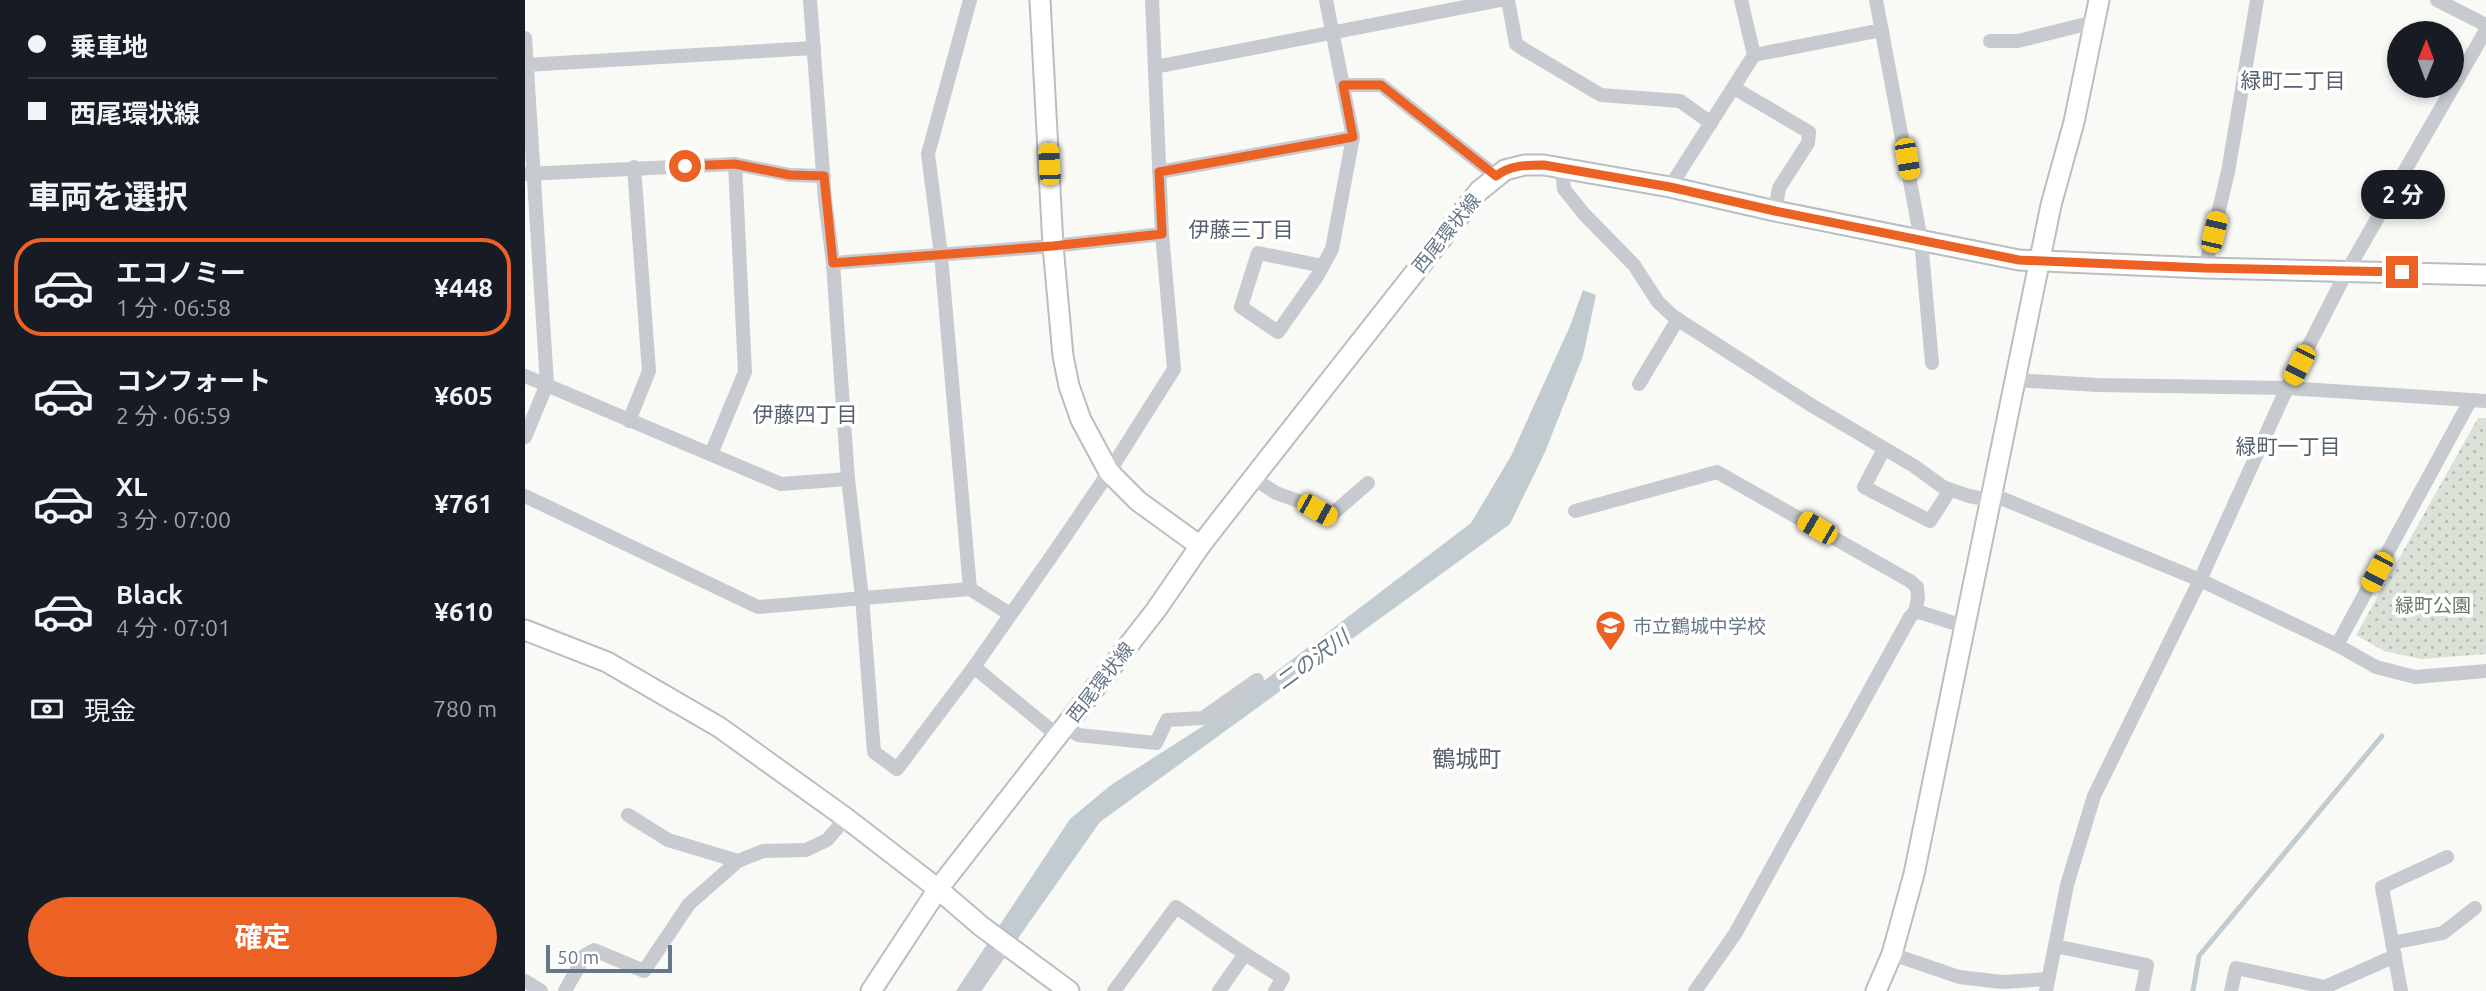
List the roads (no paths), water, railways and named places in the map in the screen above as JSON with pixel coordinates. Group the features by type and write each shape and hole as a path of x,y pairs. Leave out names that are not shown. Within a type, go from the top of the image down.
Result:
{"street":[{"path":"810,0 833,263 848,479 862,597 874,752 897,769 974,667 1109,472 1174,369 1162,234 1152,0"},
{"path":"970,0 928,154 941,255 970,589"},
{"path":"1040,0 1053,246 1063,356 1069,386 1081,420 1109,472 1138,501 1200,546"},
{"path":"1323,266 1258,253 1241,307 1278,332 1323,266 1332,249 1353,137 1327,0"},
{"path":"1155,67 1501,0"},
{"path":"1509,0 1516,44 1525,50 1601,95 1679,101 1711,123"},
{"path":"1670,187 1754,55 1741,0"},
{"path":"1875,0 1921,240 1932,363"},
{"path":"1876,991 1892,954 1914,874 2051,205 2074,122 2099,0"},
{"path":"2204,268 2228,172 2257,0"},
{"path":"2437,0 2486,25"},
{"path":"1990,41 2018,41 2094,22"},
{"path":"1754,55 1882,30"},
{"path":"1892,954 1959,977 2047,985 2067,885 2094,796 2200,580 2287,388 2347,271 2486,30"},
{"path":"525,38 529,174 547,384 525,437"},
{"path":"526,65 814,48"},
{"path":"1343,85 1381,85 1496,176"},
{"path":"1734,88 1809,132 1808,143 1779,188 1775,211"},
{"path":"1159,172 1353,137"},
{"path":"529,174 735,164 790,175 824,176"},
{"path":"711,454 745,372 735,164"},
{"name":"西尾環状線","path":"871,991 938,889 1156,610 1200,546 1479,191 1504,170 1525,165 1544,165 1670,187 2019,260 2486,275"},
{"path":"629,421 649,371 634,167"},
{"path":"1562,169 1564,188 1584,214 1634,264 1658,302 1678,319 1950,490 1990,497 2200,580 2337,645 2376,667 2415,677 2486,671"},
{"path":"833,263 1053,246 1162,234"},
{"path":"1639,384 1678,319"},
{"path":"525,376 781,484 848,479"},
{"path":"2015,380 2097,385 2287,388 2486,401"},
{"path":"2337,645 2470,401"},
{"path":"1884,449 1864,487 1930,521 1950,490"},
{"path":"1576,511 1717,472 1917,587 1919,598 1915,612 1735,934 1695,991"},
{"path":"1253,478 1276,493 1304,503 1329,517 1368,483"},
{"path":"525,496 758,607 970,589 1010,614"},
{"path":"1915,612 1963,626"},
{"path":"525,630 607,662 719,727 846,818 981,926 1069,991"},
{"path":"974,667 1062,731 1156,743 1167,720 1203,718 1257,680"},
{"path":"628,815 668,840 737,861"},
{"path":"565,991 585,955 594,950 645,971 689,904 737,861 763,851 806,849 827,840 846,818"},
{"path":"2401,991 2382,887 2447,857"},
{"path":"1114,991 1177,907 1283,978 1275,991"},
{"path":"2231,991 2236,968 2325,988 2393,949 2443,933 2475,908"},
{"path":"978,989 1005,944"},
{"path":"2055,946 2147,965 2142,991"},
{"path":"1219,991 1245,954"},
{"path":"525,981 541,991"}],"water":[{"name":"二の沢川","path":"1583,290 1596,295 1583,356 1545,452 1510,524 1100,822 981,991 956,991 1070,819 1111,785 1214,719 1471,523 1511,456 1570,326"}],"waterway":[{"path":"2193,991 2199,956 2382,736"}],"place":[{"name":"市立鶴城中学校","path":"1610,653"}],"district":[{"name":"緑町二丁目","path":"2293,80"},
{"name":"伊藤三丁目","path":"1241,229"},
{"name":"伊藤四丁目","path":"805,414"},
{"name":"緑町一丁目","path":"2288,446"},
{"name":"鶴城町","path":"1467,758"}],"park label":[{"name":"緑町公園","path":"2433,605"}]}
